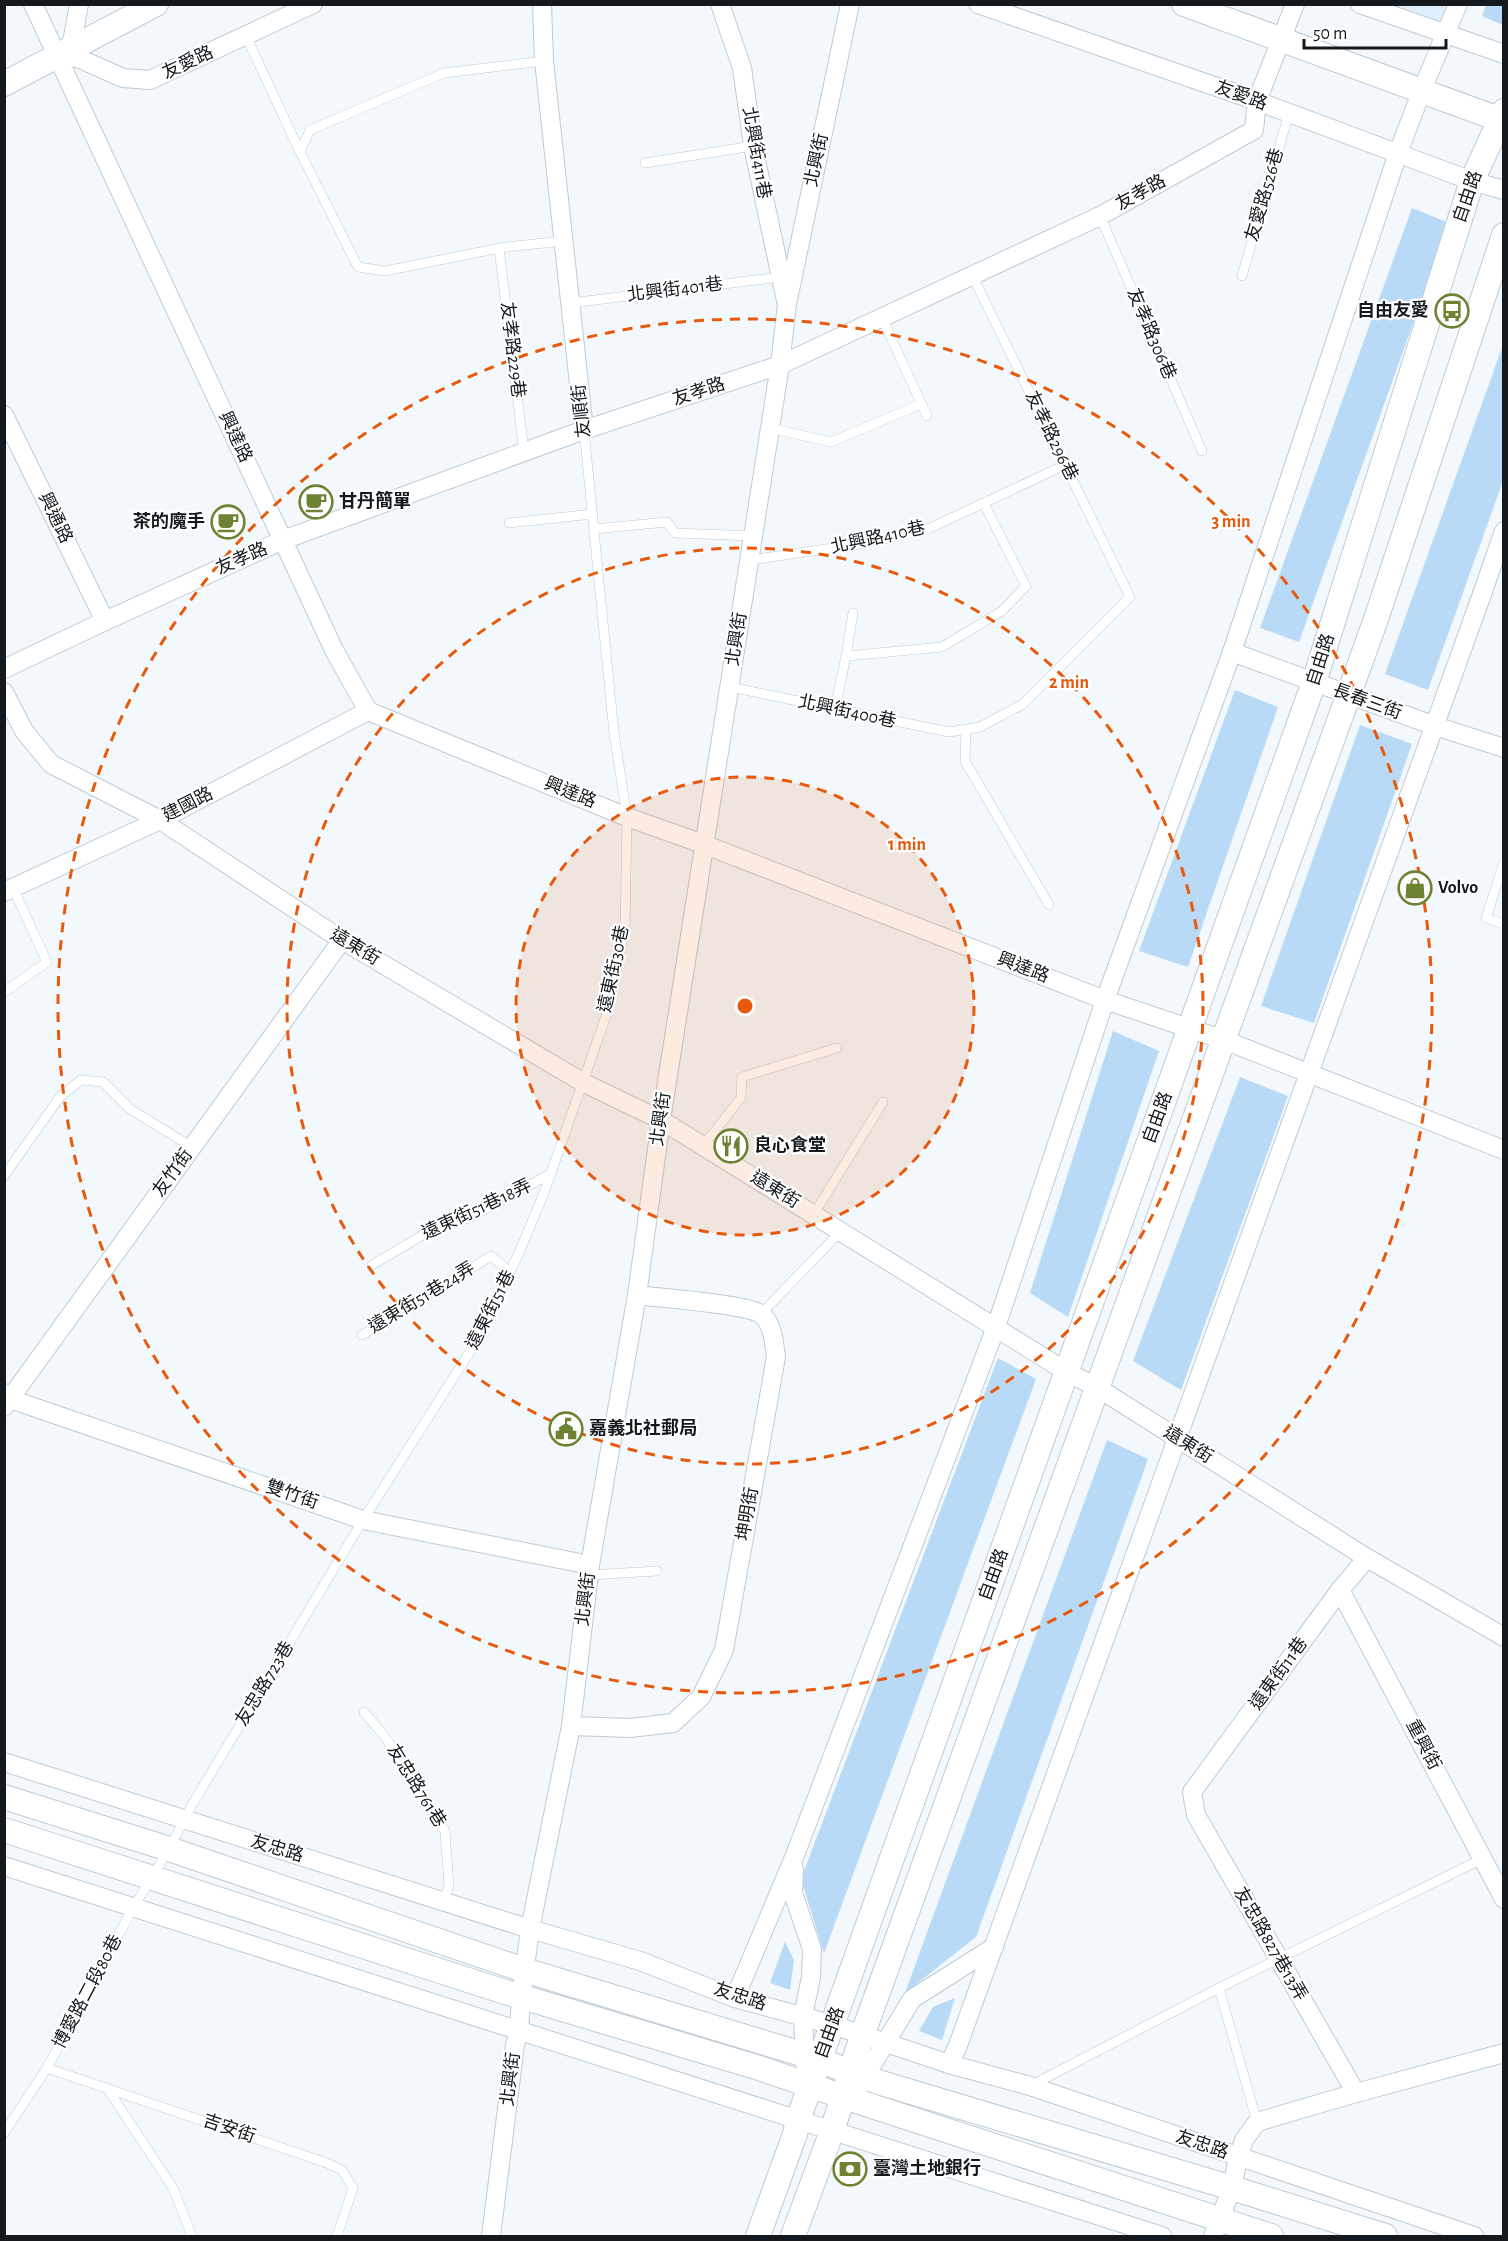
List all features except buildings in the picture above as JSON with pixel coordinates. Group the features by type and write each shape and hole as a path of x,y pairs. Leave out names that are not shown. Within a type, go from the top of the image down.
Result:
{"street":[{"name":"興達路","path":"33,4 334,650 368,711 627,817 703,844 1105,1000 1224,1040 1503,1150"},
{"path":"59,57 72,42 79,4"},
{"path":"4,84 156,4"},
{"name":"友愛路","path":"59,57 78,58 123,78 150,80 313,4"},
{"name":"友順街","path":"542,4 544,61 584,430"},
{"name":"北興街411巷","path":"720,4 742,68 753,146 787,304"},
{"name":"北興街","path":"491,2236 515,2045 519,2031 530,1929 571,1726 589,1570 637,1295 661,1120 703,844 750,560 787,304 850,4"},
{"name":"友愛路","path":"978,4 1257,101 1472,181 1503,190"},
{"path":"1184,4 1502,117"},
{"name":"友孝路","path":"4,669 283,540 584,430 780,365 1100,216 1254,130 1257,101 1295,4"},
{"path":"1360,4 1503,54"},
{"name":"自由路","path":"735,1998 795,1855 996,1327 1105,1000 1232,652 1398,153 1458,4"},
{"name":"自由路","path":"758,2236 795,2134 812,2057 832,2025 1314,682 1472,181 1502,117"},
{"name":"自由路","path":"793,2236 832,2131 857,2074 862,2036 1379,611 1503,235"},
{"name":"興通路","path":"4,415 105,621"},
{"path":"949,2064 994,1947 1310,1073 1503,531"},
{"name":"長春三街","path":"1232,652 1435,726 1503,748"},
{"name":"遠東街","path":"4,692 24,731 51,764 160,820 342,940 584,1083 661,1120 1067,1372 1098,1388 1367,1558 1503,1637"},
{"name":"建國路","path":"9,890 160,820 368,711"},
{"name":"友竹街","path":"6,1400 342,940"},
{"path":"637,1295 742,1308 761,1314"},
{"name":"坤明街","path":"571,1726 630,1728 674,1723 701,1697 724,1650 776,1357 771,1329 761,1314"},
{"name":"雙竹街","path":"6,1400 363,1520 589,1570"},
{"name":"遠東街11巷","path":"1192,1792 1340,1590 1367,1558"},
{"name":"重興街","path":"1340,1590 1503,1898"},
{"name":"友忠路","path":"4,1762 443,1902 640,1960 735,1998 803,2016 949,2064 1030,2086 1474,2236"},
{"name":"友忠路827巷13弄","path":"1192,1792 1196,1815 1356,2093"},
{"name":"友忠路","path":"4,1797 169,1849 524,1970 812,2057 857,2074 1385,2236"},
{"path":"4,1830 521,1997 756,2067 1217,2228 1271,2236"},
{"name":"自由路","path":"795,1855 793,1893 813,1949 811,1977 803,2016 812,2057"},
{"path":"4,1866 1162,2236"},
{"name":"自由路","path":"857,2074 885,2044 912,1999 994,1947"},
{"path":"1217,2228 1232,2188 1238,2157 1245,2140 1257,2122 1503,2053"}],"lane":[{"path":"246,36 357,267 385,271 499,248 564,241"},
{"path":"300,152 310,130 444,73 544,61"},
{"name":"友愛路526巷","path":"1242,276 1289,113"},
{"path":"645,163 753,146"},
{"name":"友孝路306巷","path":"1100,216 1202,451"},
{"name":"友孝路229巷","path":"499,248 524,452"},
{"name":"友孝路296巷","path":"972,275 1130,597"},
{"name":"北興街401巷","path":"571,303 780,278"},
{"path":"882,318 927,416"},
{"path":"770,428 831,442 921,404"},
{"name":"友順街","path":"584,430 614,734 627,817"},
{"name":"北興路410巷","path":"750,560 867,543 928,529 1065,465"},
{"path":"846,656 942,647 1002,611 1026,586 984,504"},
{"path":"509,523 593,514"},
{"path":"594,528 667,522 675,533 753,536"},
{"name":"北興街400巷","path":"729,687 949,732 980,728 1023,704 1130,597"},
{"path":"835,709 853,613"},
{"path":"966,730 965,761 1049,905"},
{"name":"遠東街30巷","path":"584,1083 606,1016 625,931 627,817"},
{"path":"1503,862 1486,918 1503,924"},
{"path":"4,992 47,962 9,890"},
{"path":"703,1146 741,1098 742,1077 837,1048"},
{"path":"4,1176 60,1097 81,1080 103,1082 130,1109 192,1147"},
{"name":"遠東街51巷","path":"363,1520 478,1339 510,1272 584,1083"},
{"path":"814,1214 883,1102"},
{"name":"遠東街51巷18弄","path":"372,1265 438,1226 469,1218 550,1174"},
{"path":"761,1314 841,1231"},
{"name":"遠東街51巷24弄","path":"362,1335 491,1256 510,1272"},
{"name":"友忠路723巷","path":"169,1849 186,1821 192,1805 363,1520"},
{"path":"589,1570 657,1571"},
{"name":"友忠路761巷","path":"364,1712 386,1738 445,1831 449,1886 443,1902"},
{"name":"博愛路二段80巷","path":"4,2133 47,2068 133,1908 169,1849"},
{"path":"1030,2086 1219,1988 1482,1859"},
{"path":"1219,1988 1257,2122"},
{"name":"吉安街","path":"47,2068 342,2170 353,2188 337,2236"},
{"path":"107,2088 173,2188 192,2236"}],"shaded area":[{"path":"1390,5 1450,5 1443,23"},
{"path":"1486,5 1503,5 1503,25 1482,16"},
{"path":"1412,208 1449,223 1299,642 1260,628"},
{"path":"1503,345 1503,481 1428,690 1385,674"},
{"path":"1235,690 1278,707 1188,967 1139,951"},
{"path":"1360,725 1412,744 1314,1023 1261,1006"},
{"path":"1113,1031 1159,1051 1068,1317 1030,1293"},
{"path":"1240,1077 1288,1096 1181,1390 1133,1361"},
{"path":"998,1358 1036,1379 824,1953 801,1879"},
{"path":"1107,1440 1148,1459 976,1937 905,1993"},
{"path":"785,1942 794,1960 790,1990 770,1983"},
{"path":"955,1998 942,2040 919,2031 933,2007"}],"place":[{"name":"自由友愛","path":"1452,311"},
{"name":"甘丹簡單","path":"316,502"},
{"name":"茶的魔手","path":"228,522"},
{"name":"Volvo","path":"1415,888"},
{"name":"良心食堂","path":"731,1146"},
{"name":"嘉義北社郵局","path":"566,1429"},
{"name":"臺灣土地銀行","path":"850,2169"}]}
